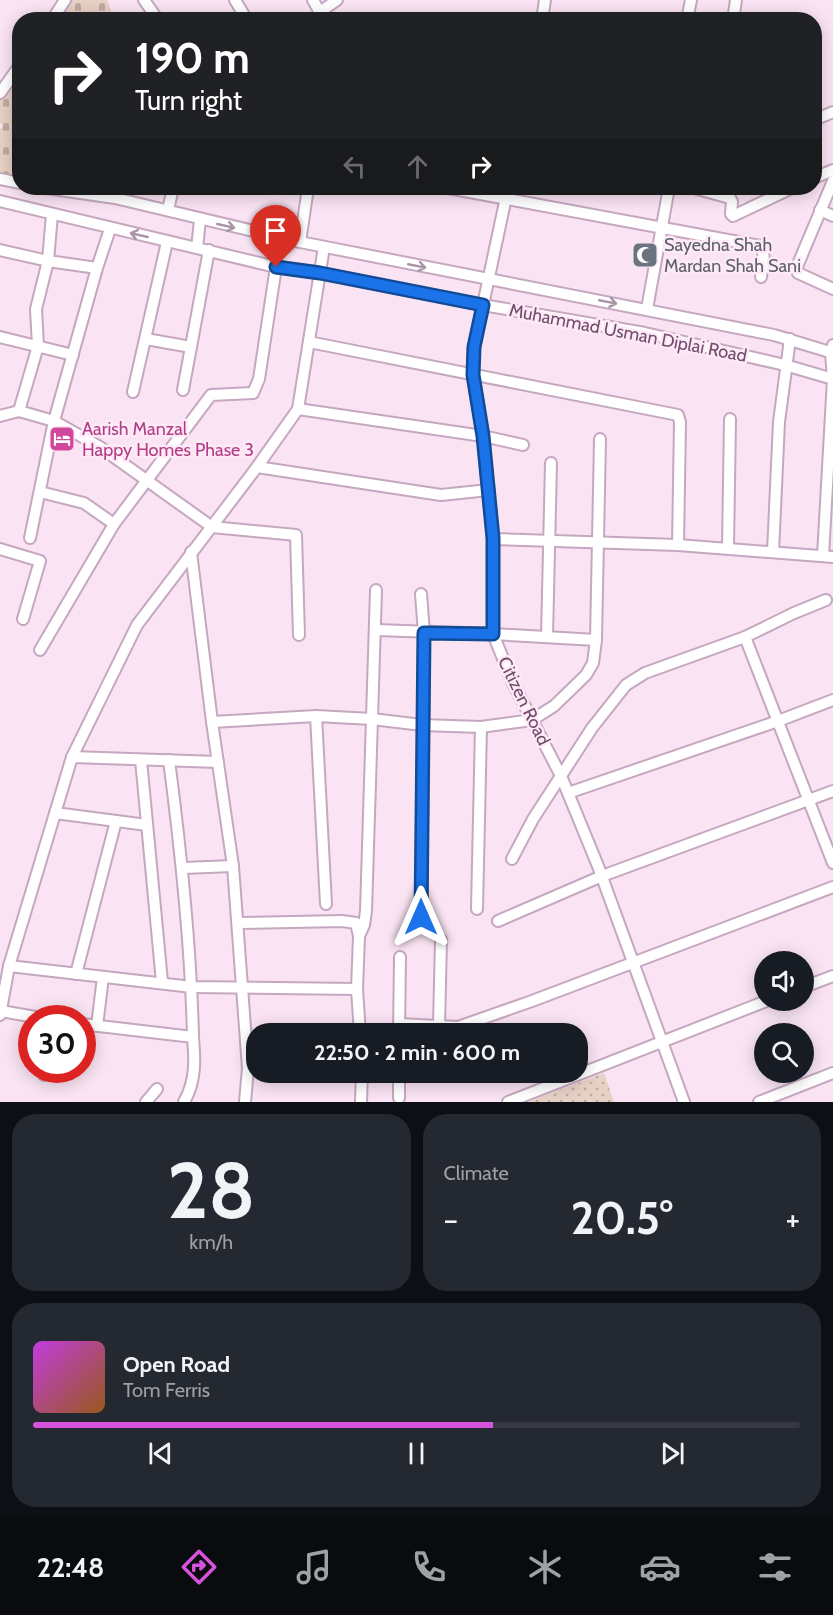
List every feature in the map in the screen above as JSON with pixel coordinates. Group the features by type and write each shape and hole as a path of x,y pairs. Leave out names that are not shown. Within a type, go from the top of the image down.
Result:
{"street":[{"path":"326,12 337,0"},
{"path":"0,93 12,76"},
{"path":"833,181 795,269 798,273 833,289"},
{"name":"Muhammad Usman Diplai Road","path":"95,195 300,242 774,334 832,350"},
{"path":"168,210 171,195"},
{"path":"300,242 307,195"},
{"name":"Citizen Road","path":"507,195 474,347 473,375 483,436 493,538 493,634 513,683 561,776 602,876 684,1102"},
{"path":"516,195 662,228 760,246 764,259 760,277"},
{"path":"647,309 668,195"},
{"path":"722,195 732,200 731,214 733,216 775,195"},
{"path":"765,199 766,195"},
{"name":"Muhammad Usman Diplai Road","path":"0,201 276,267 320,273 483,305 645,333 785,365 833,379"},
{"path":"820,210 833,216"},
{"path":"19,411 38,346 36,309 48,261 52,214"},
{"path":"197,248 200,220"},
{"path":"30,538 54,421 110,229"},
{"path":"133,392 167,242"},
{"path":"0,1015 9,966 72,757 136,625 257,467 298,409 324,247"},
{"path":"0,250 48,261 97,268"},
{"path":"183,390 209,250"},
{"path":"40,650 114,524 211,395 253,393 259,379 276,267"},
{"path":"0,337 73,355"},
{"path":"146,339 191,347"},
{"path":"773,552 779,422 790,339"},
{"path":"309,342 678,415 680,422 678,545"},
{"path":"493,538 678,545 828,557 832,350"},
{"path":"298,409 483,436 523,445"},
{"path":"0,416 19,411 54,421 100,447 212,527 297,535 299,635"},
{"path":"728,548 730,419"},
{"path":"212,722 316,716 480,727 532,720 554,706 586,675 593,663 596,640 600,439"},
{"path":"547,637 551,463"},
{"path":"257,467 441,495 489,490"},
{"path":"40,492 84,503 114,524"},
{"path":"0,549 40,561 23,619"},
{"path":"190,552 233,866 247,1023"},
{"path":"359,936 364,926 366,911 376,590"},
{"path":"421,594 424,633 421,917"},
{"path":"512,859 532,819 592,728 626,685 645,673 745,637 826,600"},
{"path":"376,630 596,640"},
{"path":"745,637 833,863"},
{"path":"568,793 833,700"},
{"path":"316,716 326,904"},
{"path":"477,909 480,727"},
{"path":"72,757 218,762"},
{"path":"141,760 162,982"},
{"path":"170,760 183,868 192,987 194,1073 184,1102"},
{"path":"498,921 602,876 833,791"},
{"path":"55,813 147,825"},
{"path":"76,974 116,821"},
{"path":"183,868 233,866"},
{"path":"469,1023 833,887"},
{"path":"238,923 342,921 356,923 359,936 357,989 359,1023"},
{"path":"439,1023 441,940"},
{"path":"399,1023 400,957"},
{"path":"9,966 192,987 357,989"},
{"path":"814,983 833,976"},
{"path":"103,977 97,1026 193,1037"},
{"path":"508,1102 754,1006"},
{"path":"1,1011 18,1014"},
{"path":"759,1102 833,1073"},
{"path":"245,1102 249,1083"},
{"path":"362,1083 362,1102"},
{"path":"399,1083 399,1098"},
{"path":"146,1102 156,1089"}],"green space":[{"path":"65,0 107,0 111,12 57,12"},
{"path":"12,75 12,180 0,174 0,129 3,125 0,123 0,93"},
{"path":"604,1073 614,1102 528,1102 578,1083 588,1083 588,1079"}],"place":[{"name":"Sayedna Shah Mardan Shah Sani","path":"645,255"},
{"name":"Aarish Manzal Happy Homes Phase 3","path":"62,439"}],"route":[{"path":"276,267 320,273 483,305 474,347 473,375 483,436 493,538 493,634 424,633 421,917"}]}
